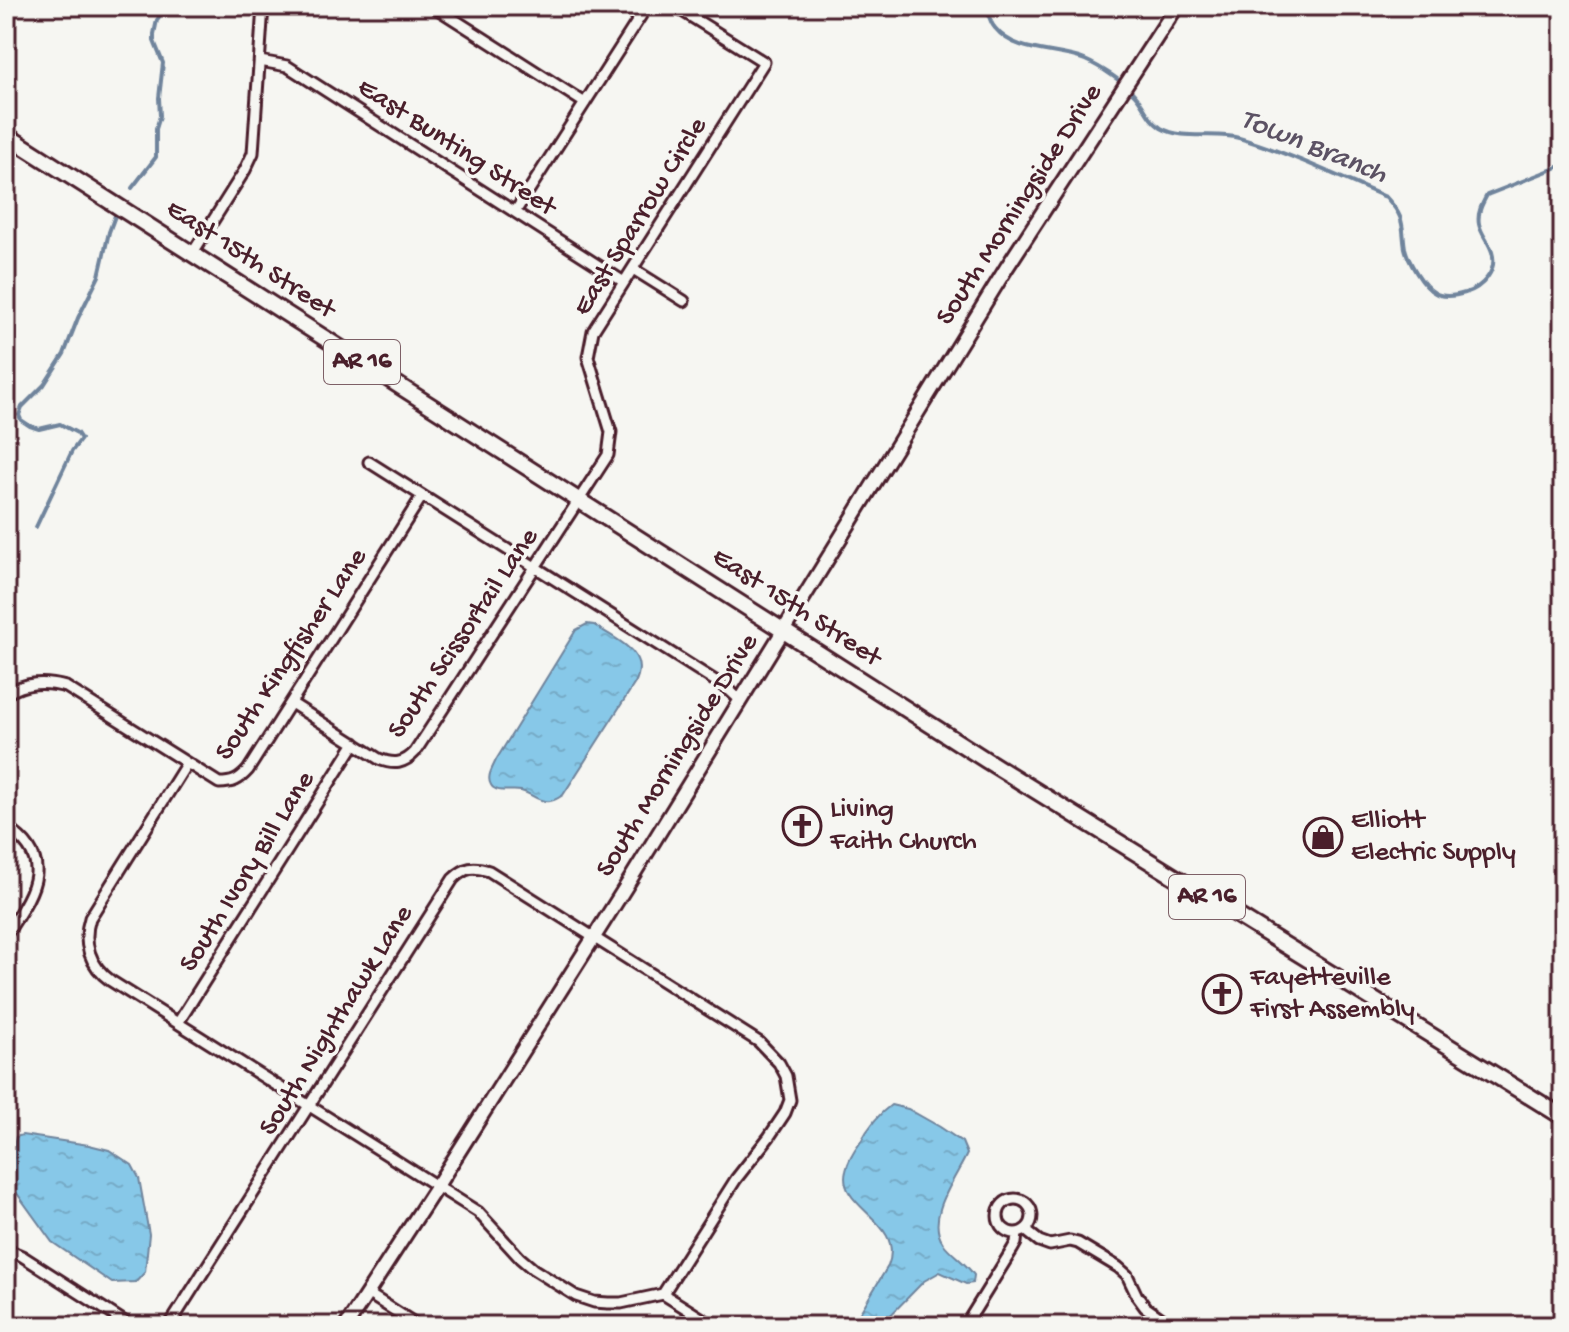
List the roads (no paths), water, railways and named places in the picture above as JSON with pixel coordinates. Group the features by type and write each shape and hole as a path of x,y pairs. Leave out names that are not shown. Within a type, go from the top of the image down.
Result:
{"main road":[{"name":"East 15th Street","path":"6,135 783,632 1563,1117"}],"street":[{"path":"192,254 253,153 263,6"},
{"path":"433,6 585,103"},
{"path":"515,212 647,6"},
{"name":"East Sparrow Circle","path":"579,501 608,455 611,432 588,357 593,331 764,62 674,6"},
{"name":"South Morningside Drive","path":"346,1326 594,937 1007,267 1177,6"},
{"name":"East Bunting Street","path":"260,61 287,66 624,282"},
{"path":"633,269 684,301"},
{"path":"369,462 728,689 741,701"},
{"name":"South Kingfisher Lane","path":"6,694 27,684 66,687 219,783 240,779 422,496"},
{"name":"South Scissortail Lane","path":"291,703 379,759 399,763 408,759 579,501"},
{"name":"South Ivory Bill Lane","path":"178,1023 355,743"},
{"path":"187,763 93,911 86,933 90,956 104,976 478,1212 526,1263 576,1296 594,1302 621,1303 663,1294 714,1326"},
{"path":"6,827 28,846 36,872 33,891 6,935"},
{"name":"South Nighthawk Lane","path":"169,1326 460,872 469,868 489,871 594,937"},
{"path":"594,937 759,1042 786,1076 789,1088 790,1100 785,1113 736,1179 663,1294"},
{"path":"965,1326 1021,1232 1050,1245 1070,1241 1078,1243 1118,1267 1127,1275 1145,1307 1172,1326"},
{"path":"6,1249 22,1256 131,1326"},
{"path":"367,1293 419,1326"}],"water":[{"path":"587,624 620,641 635,655 639,672 635,683 563,795 545,801 521,791 493,788 489,779 496,760 576,630"},
{"path":"891,1105 908,1109 962,1142 967,1154 944,1198 938,1233 943,1243 974,1275 973,1283 966,1284 940,1272 924,1281 880,1326 852,1326 888,1266 891,1251 888,1237 851,1195 846,1184 846,1171 870,1127"},
{"path":"22,1135 109,1150 132,1165 139,1178 149,1234 145,1272 136,1282 112,1283 52,1242 11,1185 8,1175 16,1137"}],"waterway":[{"path":"132,188 156,157 163,63 154,34 157,20 166,6"},
{"name":"Town Branch","path":"986,6 993,26 1014,43 1074,56 1112,75 1135,95 1161,128 1180,134 1239,138 1386,197 1400,217 1405,248 1413,266 1430,290 1438,295 1453,296 1471,291 1483,283 1491,272 1492,252 1479,220 1480,209 1487,195 1563,165"},
{"path":"36,527 72,451 81,439 77,433 60,424 39,429 21,420 19,415 64,354 99,276 116,213"}],"place":[{"name":"Living Faith Church","path":"802,826"},
{"name":"Elliott Electric Supply","path":"1323,837"},
{"name":"Fayetteville First Assembly","path":"1222,994"}]}
